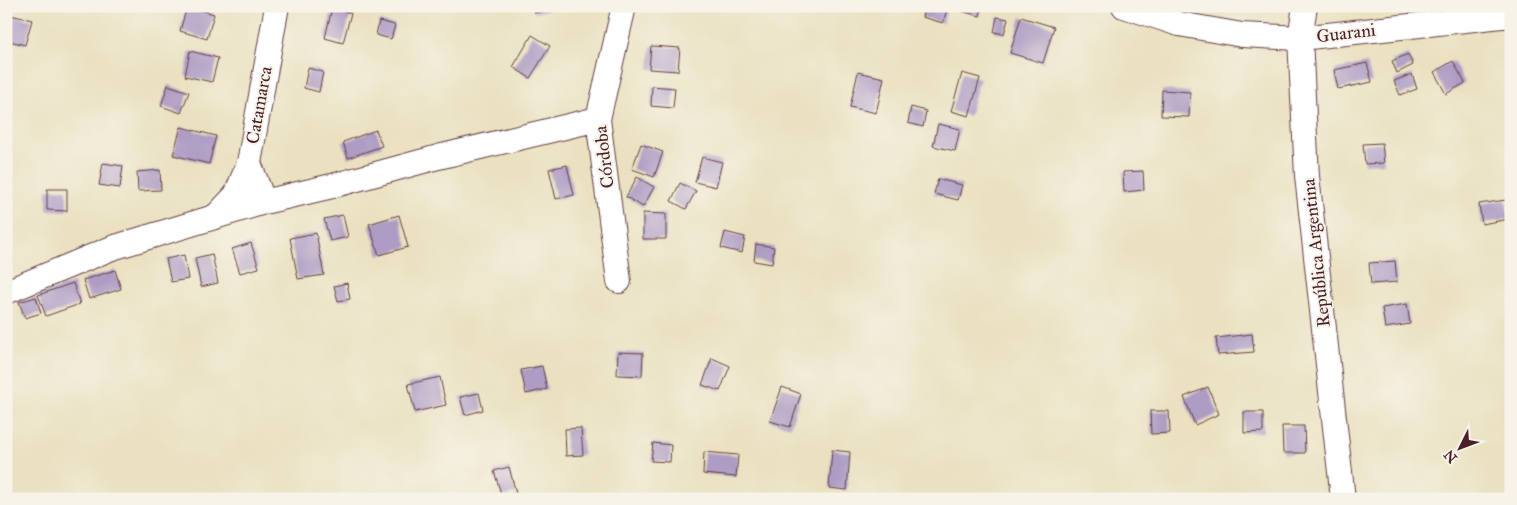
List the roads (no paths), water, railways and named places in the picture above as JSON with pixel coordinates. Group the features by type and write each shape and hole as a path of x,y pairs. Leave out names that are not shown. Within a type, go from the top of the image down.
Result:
{"street":[{"name":"Catamarca","path":"264,202 249,163 278,6"},
{"name":"Córdoba","path":"619,281 598,119 624,6"},
{"name":"Guarani","path":"1124,6 1179,24 1242,35 1300,38 1511,15"},
{"name":"República Argentina","path":"1305,6 1300,38 1307,176 1343,499"},
{"path":"6,292 112,248 216,216 264,202 598,119"},
{"path":"216,216 236,195 249,163"}]}
